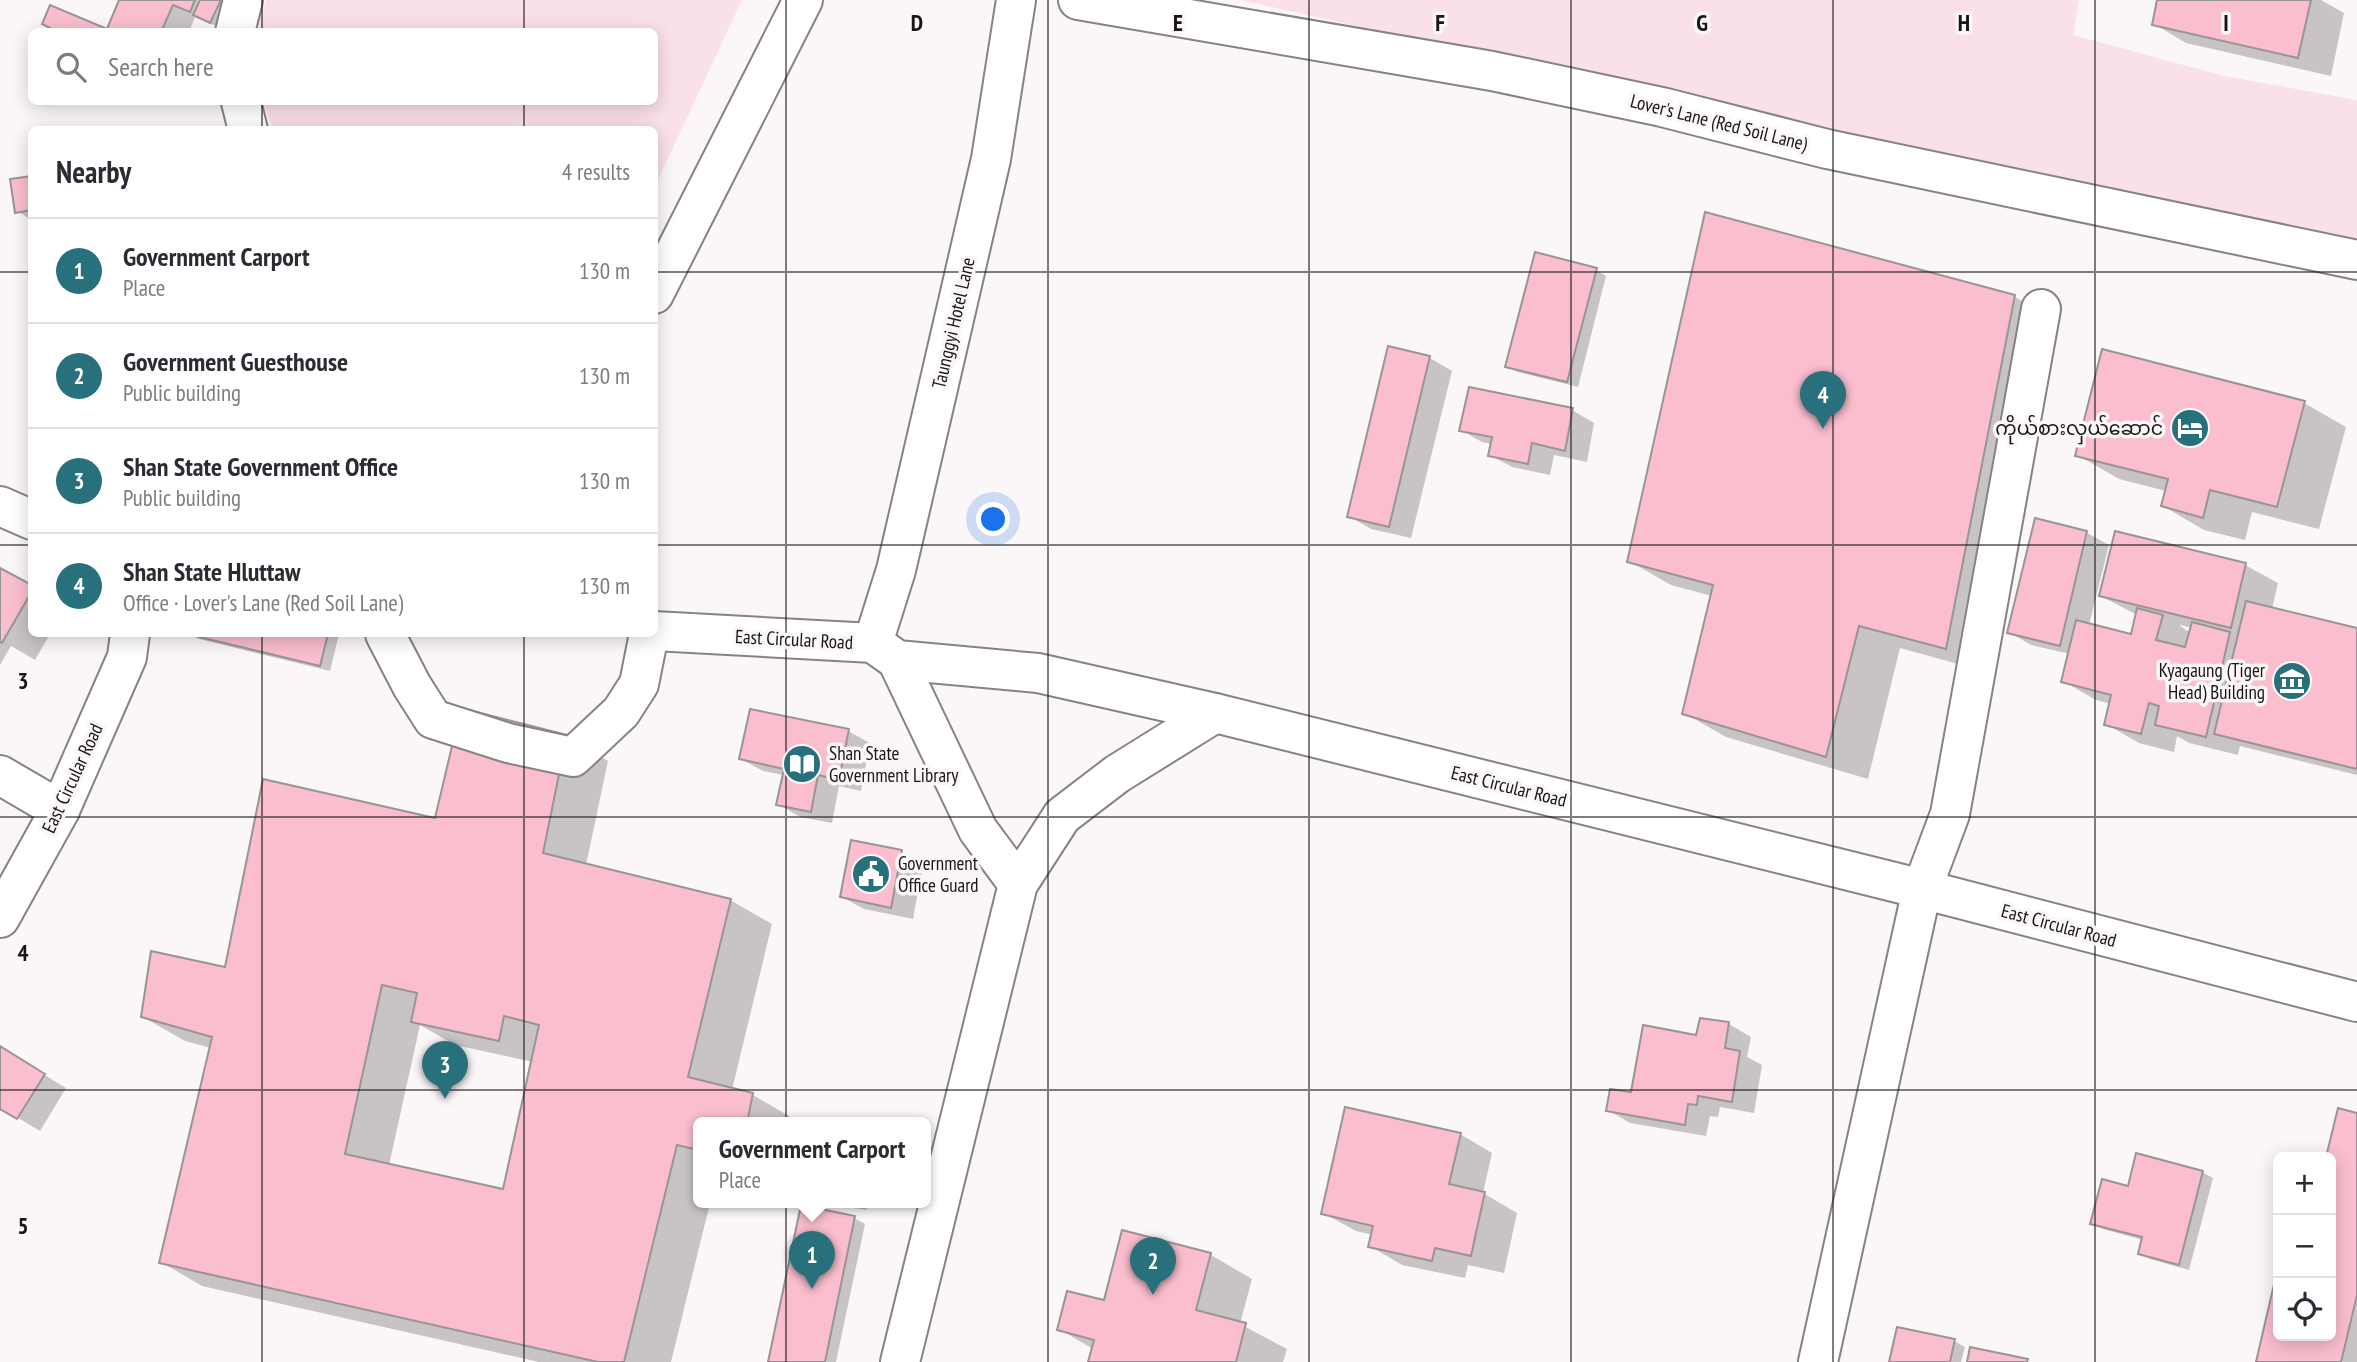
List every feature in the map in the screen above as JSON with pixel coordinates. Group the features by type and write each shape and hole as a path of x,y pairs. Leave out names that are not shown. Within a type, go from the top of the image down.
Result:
{"street":[{"path":"235,28 243,0"},
{"path":"658,287 803,0"},
{"name":"Taunggyi Hotel Lane","path":"885,651 896,570 991,159 1016,0"},
{"name":"Lover's Lane (Red Soil Lane)","path":"1078,0 1492,71 1662,107 1827,149 2357,260"},
{"path":"242,105 247,126"},
{"path":"1818,1362 1922,889 1950,814 2040,309"},
{"path":"0,506 28,518"},
{"name":"East Circular Road","path":"658,631 885,651 1038,674 1214,713 1922,889 2357,1002"},
{"name":"East Circular Road","path":"0,918 60,810 127,657 130,637"},
{"path":"387,637 433,719 508,743 573,757 621,712 639,684 648,637"},
{"path":"885,651 978,830 1018,884"},
{"path":"900,1362 1018,884 1062,816 1117,774 1214,713"},
{"path":"0,775 60,810"}],"shaded area":[{"path":"267,0 742,0 658,180 658,126 272,126 264,105 658,105 658,28 260,28 259,17"},
{"path":"1241,0 2079,0 2073,35 2224,76 2357,100 2357,245 2019,176"}],"building":[{"path":"119,0 195,0 190,12 173,5 163,28 107,28"},
{"path":"200,0 221,0 210,23 193,15"},
{"path":"2157,0 2311,0 2298,58 2152,25"},
{"path":"50,5 105,28 50,28 42,24"},
{"path":"28,177 28,211 15,213 10,179"},
{"path":"1705,212 2015,295 1946,649 1859,626 1826,757 1682,714 1713,585 1627,562"},
{"path":"1535,252 1597,268 1567,382 1505,367"},
{"path":"1388,346 1430,356 1389,527 1347,517"},
{"name":"ကိုယ်စားလှယ်ဆောင်","path":"2102,349 2305,401 2277,507 2210,490 2203,518 2161,506 2168,479 2075,456"},
{"path":"1469,387 1573,408 1565,451 1532,443 1528,464 1488,456 1492,437 1459,431"},
{"path":"2035,518 2087,531 2060,646 2007,633"},
{"path":"2115,531 2246,563 2231,628 2099,596"},
{"path":"0,568 28,583 28,598 2,643"},
{"name":"Kyagaung (Tiger Head) Building","path":"2246,601 2357,628 2357,769 2214,734"},
{"path":"2137,608 2163,615 2156,640 2185,647 2192,622 2230,632 2206,737 2155,725 2159,706 2149,703 2141,734 2104,725 2111,695 2061,682 2076,620 2131,634"},
{"path":"199,637 327,637 320,666"},
{"path":"461,708 567,735 543,853 731,899 688,1077 753,1093 748,1117 693,1117 693,1149 677,1145 624,1362 598,1362 159,1263 212,1037 141,1017 151,951 225,967 263,779 435,818","holes":["382,985 417,993 411,1022 499,1041 504,1016 539,1025 503,1189 345,1154"]},
{"name":"Shan State Government Library","path":"750,709 849,729 839,780 818,775 811,812 776,805 784,769 739,759"},
{"name":"Government Office Guard","path":"851,840 902,850 891,908 840,897"},
{"path":"1700,1018 1729,1022 1725,1048 1740,1051 1732,1102 1698,1096 1697,1105 1688,1104 1685,1125 1606,1111 1610,1089 1631,1092 1643,1025 1696,1035"},
{"path":"0,1046 45,1074 17,1119 0,1109"},
{"path":"1345,1107 1461,1133 1449,1184 1485,1192 1471,1256 1435,1248 1432,1261 1368,1247 1373,1226 1321,1214"},
{"path":"2338,1108 2357,1113 2357,1295 2341,1362 2256,1362 2273,1289 2273,1341 2336,1341 2336,1152 2327,1152"},
{"path":"2136,1153 2203,1171 2179,1265 2138,1254 2142,1237 2090,1224 2102,1179 2128,1186"},
{"path":"800,1208 816,1208 855,1216 825,1362 768,1362"},
{"path":"1122,1230 1211,1253 1196,1310 1246,1323 1236,1362 1088,1362 1094,1340 1057,1330 1067,1291 1104,1300"},
{"path":"1897,1327 1955,1339 1950,1362 1889,1362"},
{"path":"1970,1347 2028,1359 2027,1362 1967,1362"}],"place":[{"name":"ကိုယ်စားလှယ်ဆောင်","path":"2190,428"},
{"name":"Shan State Hluttaw","path":"1823,429"},
{"name":"Kyagaung (Tiger Head) Building","path":"2292,681"},
{"name":"Shan State Government Library","path":"802,764"},
{"name":"Government Office Guard","path":"871,874"},
{"name":"Shan State Government Office","path":"445,1099"},
{"name":"Government Carport","path":"812,1289"},
{"name":"Government Guesthouse","path":"1153,1295"}]}
